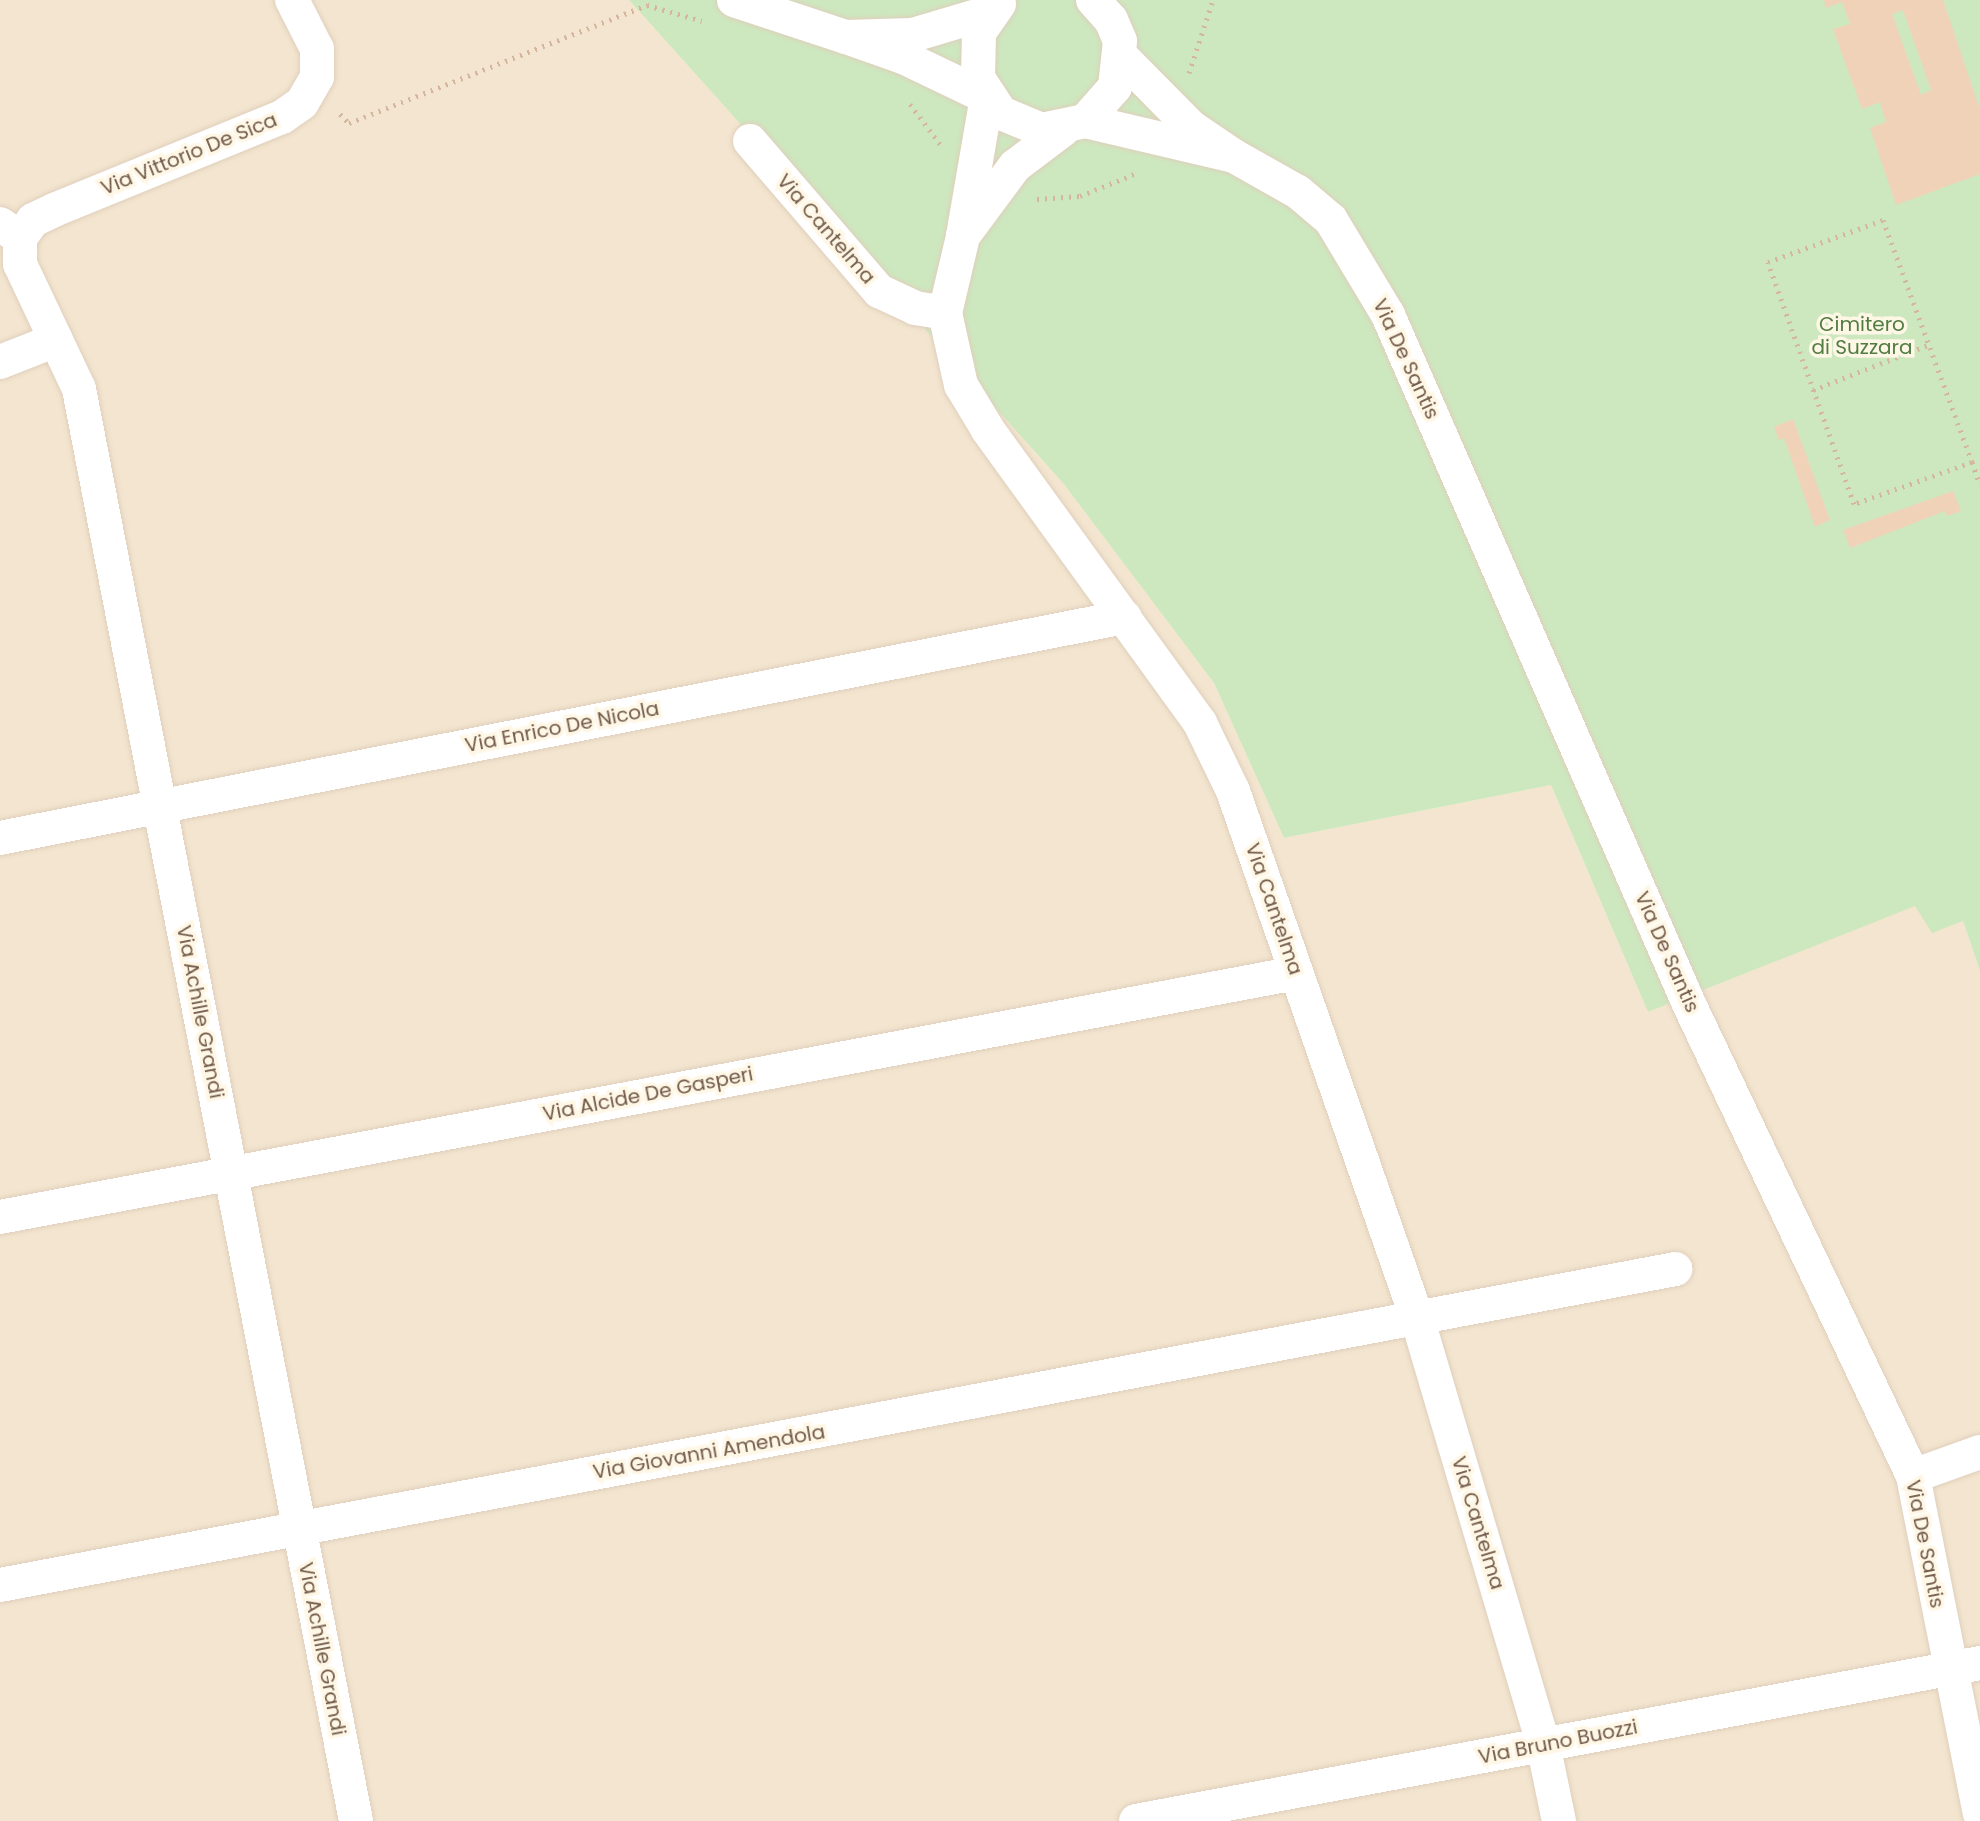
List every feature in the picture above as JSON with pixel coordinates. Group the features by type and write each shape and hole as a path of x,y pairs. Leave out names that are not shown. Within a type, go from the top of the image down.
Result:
{"street":[{"path":"292,0 317,49 313,89"},
{"name":"Via De Santis","path":"734,0 903,57 987,97 1019,124 1170,123 1298,192 1331,220 1388,315 1689,1004 1913,1476 1964,1666 1980,1813"},
{"path":"846,37 913,35 996,6"},
{"path":"945,313 963,236 986,181 987,97 975,57 979,33 996,6"},
{"path":"1105,7 1120,55 1170,123"},
{"path":"986,181 1042,142 1074,125 1115,87 1120,55"},
{"name":"Via Vittorio De Sica","path":"10,231 282,117 313,89"},
{"name":"Via Cantelma","path":"750,141 879,291 915,308 945,313 961,385 1200,723 1233,791 1418,1321 1543,1744 1559,1821"},
{"name":"Via Achille Grandi","path":"10,231 20,264 79,389 356,1821"},
{"path":"0,362 56,340"},
{"name":"Via Enrico De Nicola","path":"0,838 1124,617"},
{"name":"Via Alcide De Gasperi","path":"0,1217 1296,973"},
{"name":"Via Giovanni Amendola","path":"0,1585 1418,1321 1675,1269"},
{"path":"1913,1476 1980,1452"},
{"name":"Via Bruno Buozzi","path":"1136,1821 1175,1817 1543,1744 1964,1666"}],"path":[{"path":"635,0 706,22"},
{"path":"904,94 938,142 986,181 1041,200 1080,196 1134,176 1153,157 1170,123 1213,0"},
{"path":"334,129 647,5"},
{"path":"313,89 349,123"},
{"path":"1972,462 1854,504 1768,262 1883,220 1928,345 1972,462 1980,485"},
{"path":"1813,390 1928,345"}],"shaded area":[{"path":"0,0 629,0 1063,483 1214,683 1284,838 1551,785 1648,1012 1916,905 1963,921 1980,971 1980,1821 0,1821"}],"green space":[{"name":"Cimitero di Suzzara","path":"629,0 1980,0 1980,971 1963,921 1932,933 1915,906 1648,1012 1551,785 1284,838 1214,683 1063,483"}],"building":[{"path":"1824,0 1943,0 1980,110 1980,174 1896,205 1870,128 1886,122 1880,102 1862,109 1833,29 1850,24 1842,2 1826,8","holes":["1903,10 1931,90 1921,95 1892,14"]},
{"path":"1793,419 1830,520 1815,527 1784,438 1779,440 1774,427"},
{"path":"1953,491 1961,511 1947,516 1945,511 1850,548 1843,530"}]}
